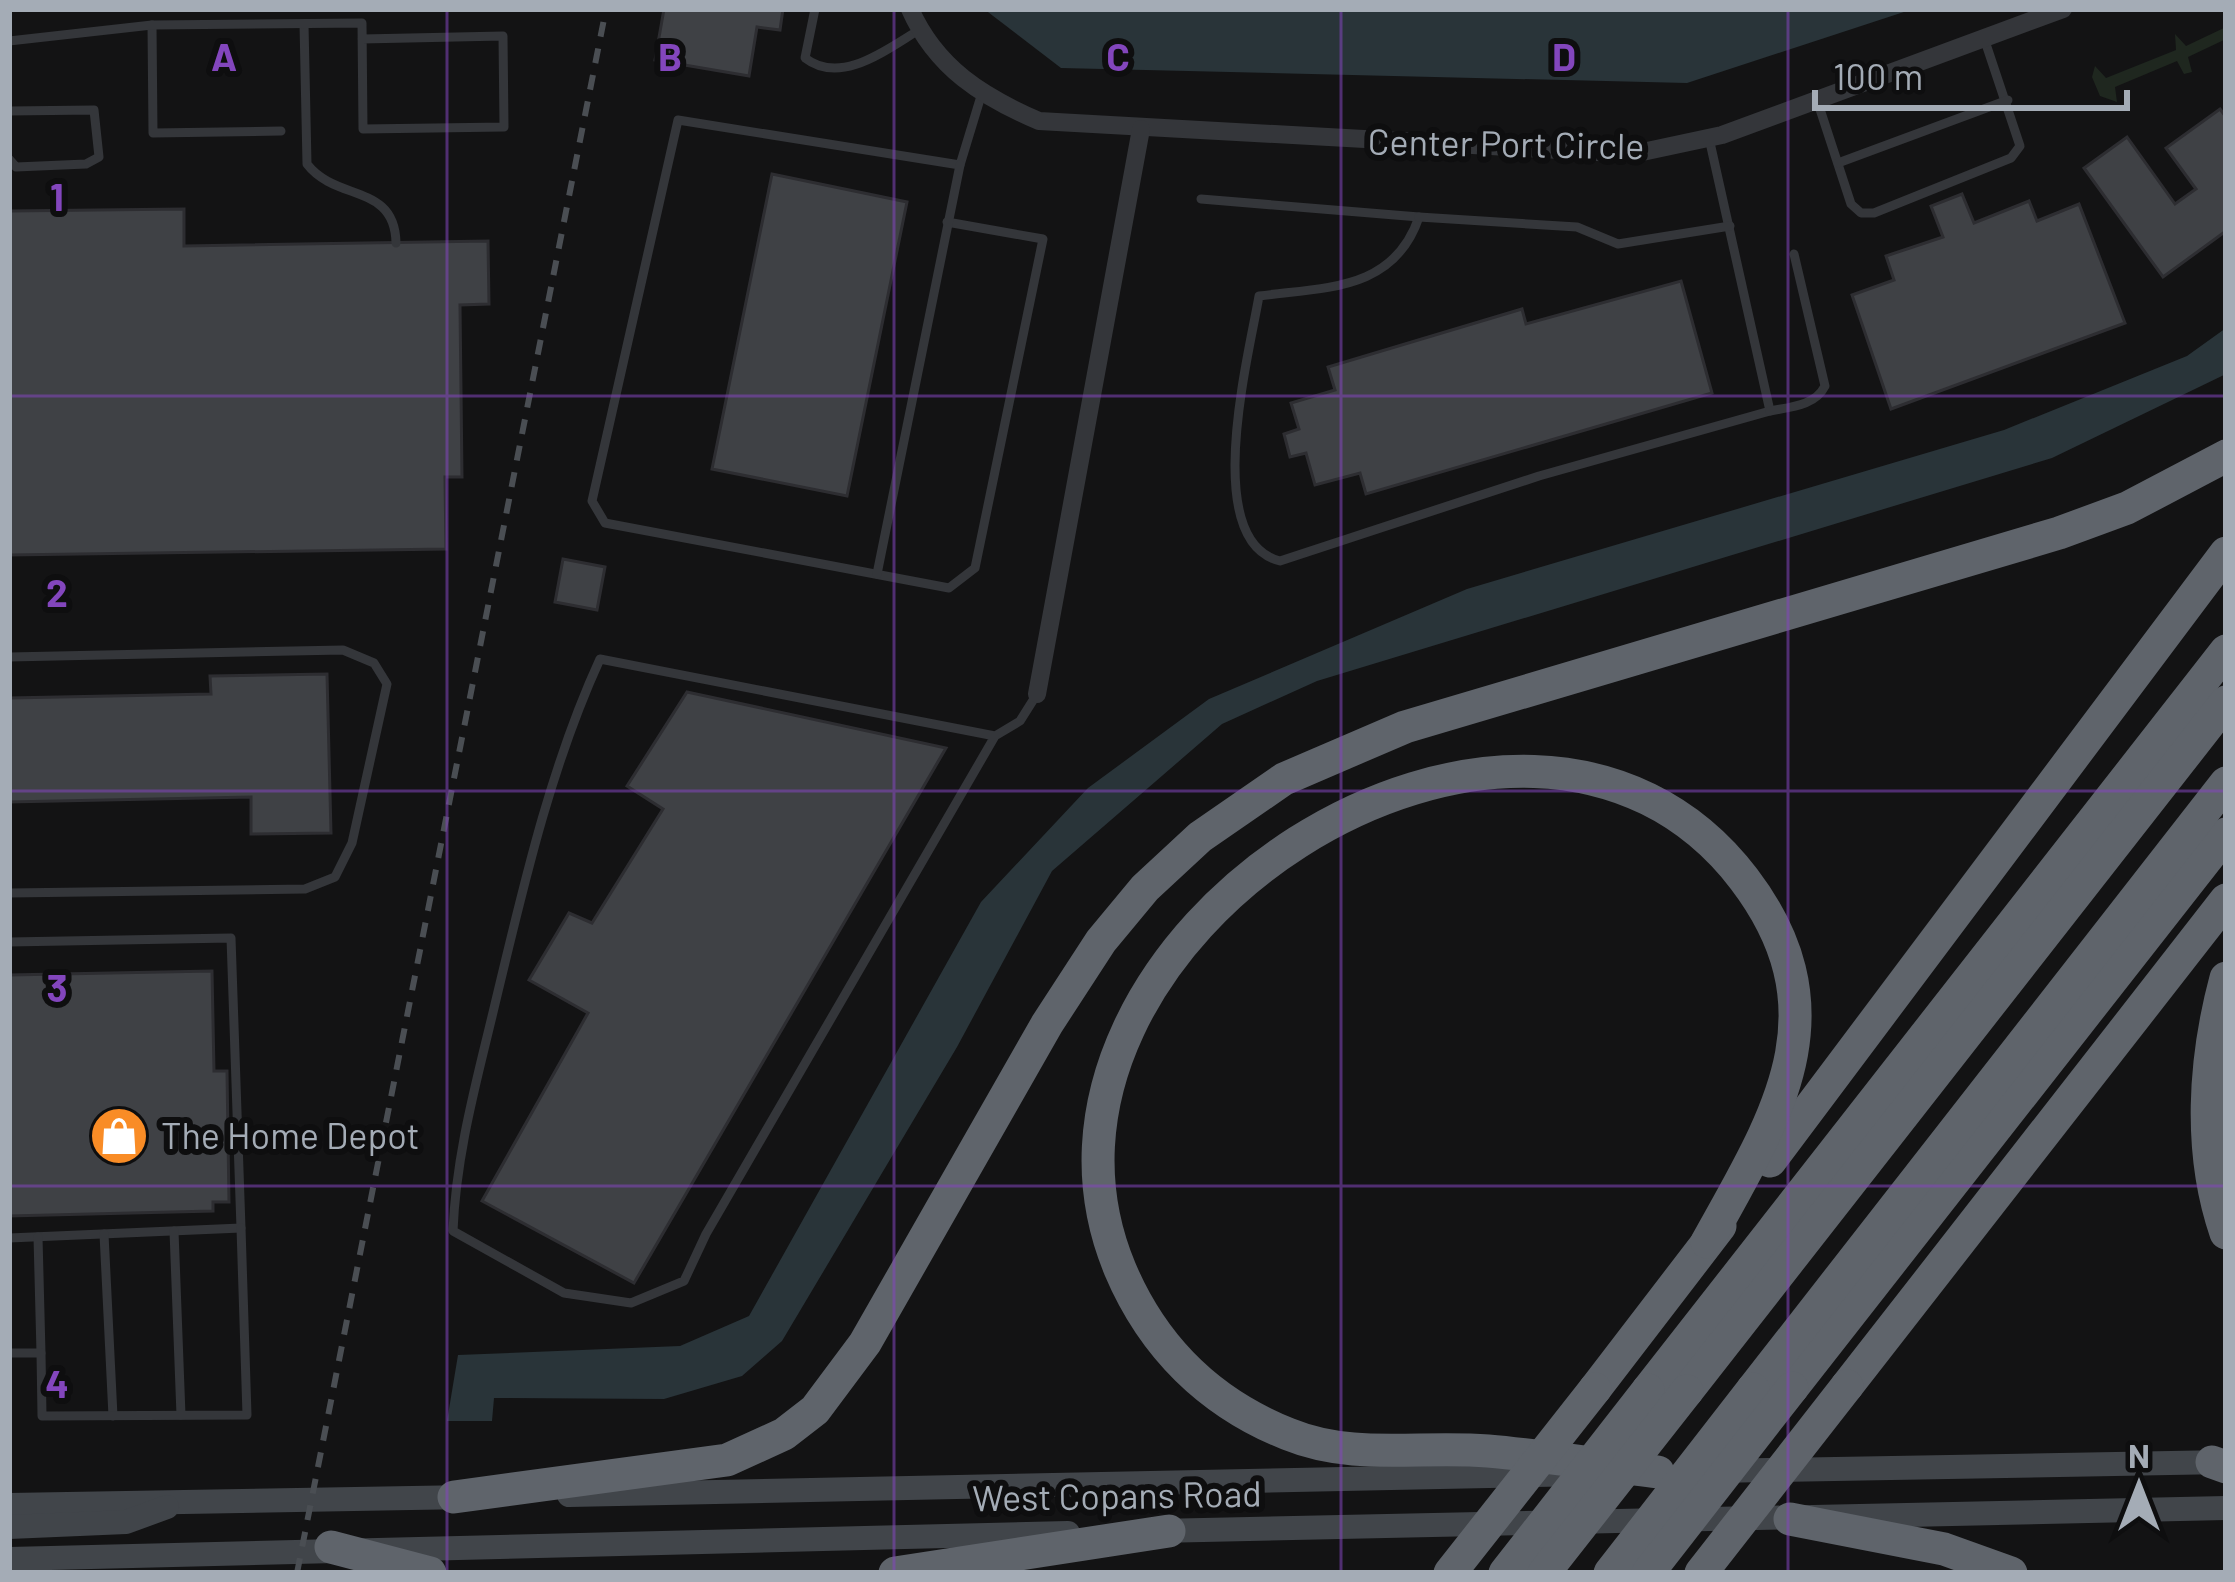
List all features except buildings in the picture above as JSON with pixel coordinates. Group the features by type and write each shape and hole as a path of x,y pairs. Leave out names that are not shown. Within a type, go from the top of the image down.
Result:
{"highway":[{"path":"454,1497 727,1460 784,1434 815,1410 865,1343 1047,1024 1101,941 1145,888 1200,837 1284,779 1389,732 2059,533 2127,508 2226,456"},
{"path":"1450,1573 1707,1242 2226,553"},
{"path":"1504,1573 2226,651"},
{"path":"1544,1573 2226,703"},
{"path":"1658,1472 1484,1450 1341,1449 1291,1436 1219,1398 1181,1365 1150,1328 1116,1259 1097,1188 1103,1088 1131,1015 1163,966 1229,896 1301,842 1387,800 1463,778 1534,770 1599,778 1664,806 1721,851 1764,910 1791,985 1793,1042 1784,1096 1763,1147 1707,1242"},
{"path":"1610,1573 2226,783"},
{"path":"1648,1573 2226,834"},
{"path":"1701,1573 2226,900"},
{"path":"2226,979 2210,1060 2208,1134 2212,1184 2226,1233"},
{"path":"1790,1519 1944,1549 2011,1573"},
{"path":"896,1573 1169,1531"},
{"path":"331,1547 430,1573"}],"main road":[{"name":"West Copans Road","path":"9,1505 2221,1464"},
{"path":"9,1527 126,1522 181,1502"},
{"name":"West Copans Road","path":"9,1559 331,1547 2226,1508"}],"street":[{"name":"Center Port Circle","path":"910,9 919,30 981,96 1040,122 1633,154 1709,138 2063,9"},
{"path":"1037,694 1141,129"}],"lane":[{"path":"815,9 805,58 818,68 843,68 874,57 919,30"},
{"path":"9,41 152,25 362,23 362,39 363,129 503,127 502,36 362,39"},
{"path":"304,24 307,164 332,186 377,199 388,208 396,243"},
{"path":"152,25 153,133 281,131"},
{"path":"1817,100 1851,204 1862,213 1874,213 2012,158 2020,146 1984,38"},
{"path":"877,574 947,222 981,96"},
{"path":"1838,163 2008,100"},
{"path":"9,111 94,110 99,157 86,164 16,167 9,159"},
{"path":"947,222 1043,239 975,568 949,588 605,523 592,501 678,120 960,165"},
{"path":"1709,138 1770,411"},
{"path":"1201,199 1577,227 1618,244 1730,226"},
{"path":"1419,217 1399,258 1367,278 1259,296 1233,454 1245,535 1252,550 1280,561 1539,476 1820,396 1825,386 1794,254"},
{"path":"9,657 343,650 374,663 387,684 352,843 335,877 305,889 9,893"},
{"path":"995,736 600,659 572,720 515,921 455,1174 453,1231 564,1293 631,1303 684,1281 995,736 1021,721 1037,694"},
{"path":"9,942 231,938 247,1415 42,1416 38,1237"},
{"path":"9,1238 241,1228"},
{"path":"174,1231 181,1415"},
{"path":"104,1234 113,1416"},
{"path":"9,1353 41,1353"}],"shaded area":[{"path":"984,9 1913,9 1687,83 1061,68"},
{"path":"2226,27 2226,39 2188,57 2192,72 2184,74 2177,61 2115,87 2117,102 2100,96 2092,77 2095,66 2106,78 2176,50 2175,34 2186,46"},
{"path":"2226,328 2226,374 2052,458 1317,681 1222,724 1052,871 957,1047 782,1341 742,1376 664,1399 494,1398 492,1421 447,1421 458,1355 680,1346 749,1316 981,902 1088,788 1209,699 1467,589 2004,430 2187,356"}],"railway":[{"path":"297,1573 606,9"}],"place":[{"name":"The Home Depot","path":"119,1136"}]}
